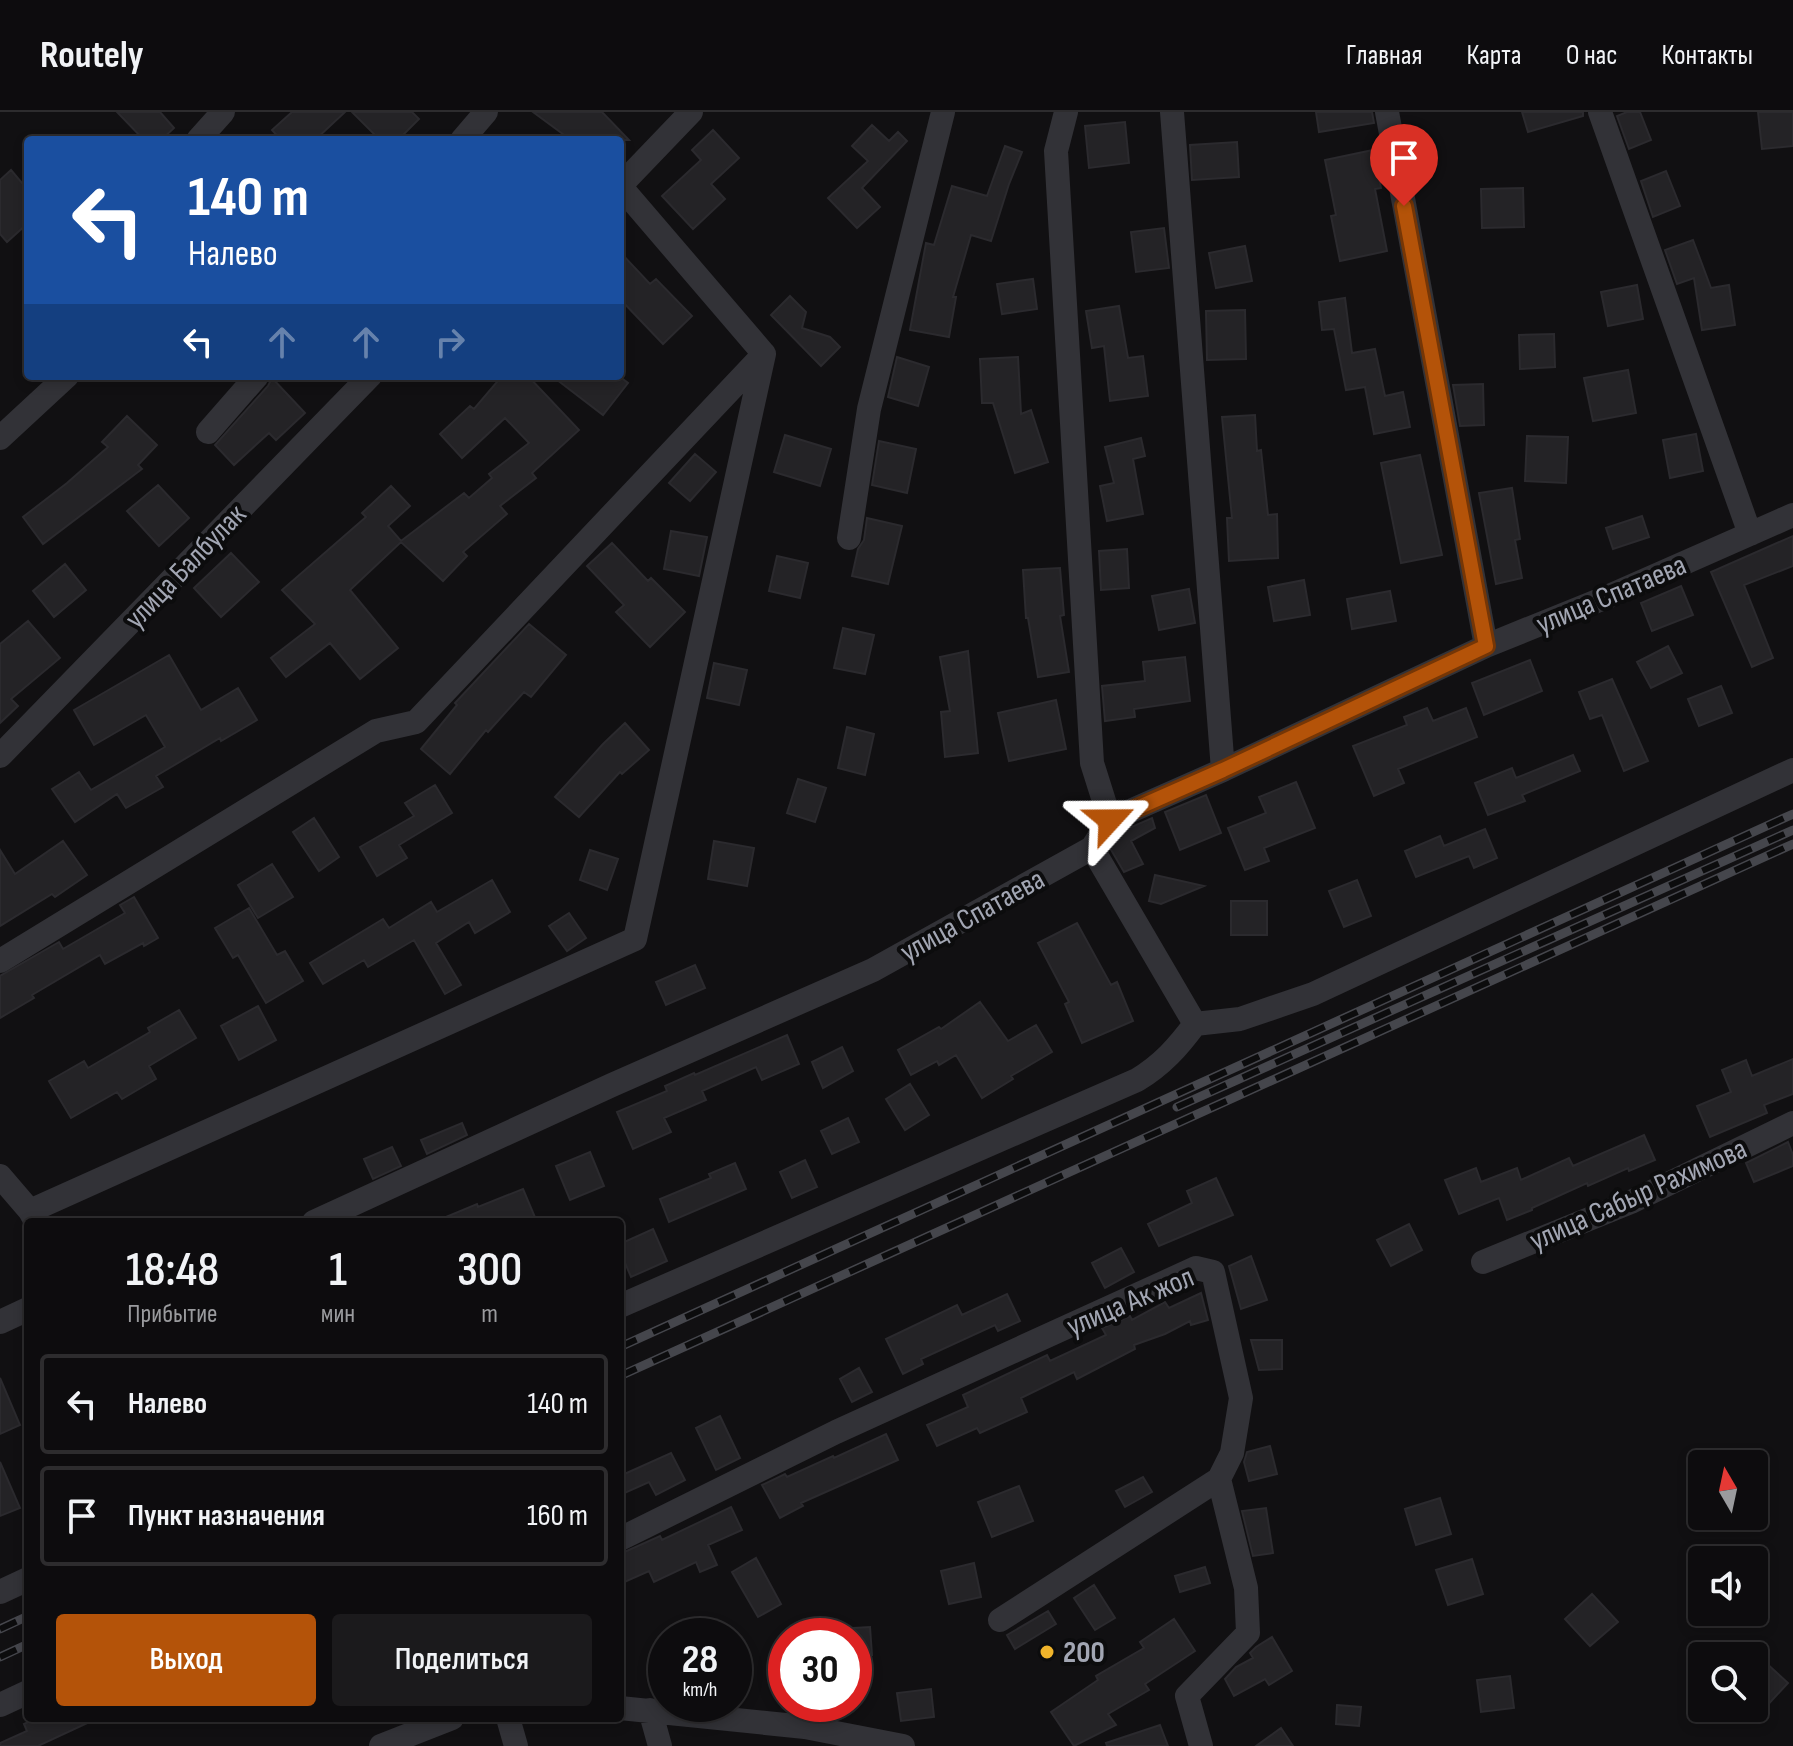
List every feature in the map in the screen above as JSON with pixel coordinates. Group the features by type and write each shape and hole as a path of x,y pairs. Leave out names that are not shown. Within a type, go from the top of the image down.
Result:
{"street":[{"path":"202,136 223,112"},
{"path":"465,136 486,112"},
{"path":"624,182 691,112"},
{"path":"849,538 869,409 943,112"},
{"path":"1066,112 1056,151 1092,763 1110,820"},
{"path":"1172,112 1223,770"},
{"path":"1387,112 1486,646"},
{"path":"1600,112 1750,534"},
{"path":"624,191 764,354"},
{"path":"0,961 376,731 416,722 764,354"},
{"path":"0,1176 33,1216 635,939 764,354"},
{"path":"0,438 63,380"},
{"path":"208,432 254,380"},
{"name":"улица Балбулак","path":"0,756 366,380"},
{"name":"улица Спатаева","path":"323,1218 873,970 1092,848 1110,820 1486,646 1607,597 1793,515"},
{"path":"624,1304 1137,1080 1157,1068 1195,1024 1240,1019 1313,994 1793,770"},
{"path":"1092,848 1195,1024"},
{"name":"улица Сабыр Рахимова","path":"1483,1262 1631,1202 1793,1123"},
{"name":"улица Ак жол","path":"624,1537 836,1432 1196,1268 1213,1272 1241,1398 1232,1453 1219,1479"},
{"path":"0,1322 24,1311"},
{"path":"1000,1620 1219,1479 1246,1588 1248,1633 1187,1696 1201,1746"},
{"path":"0,1592 24,1581"},
{"path":"0,1705 24,1694"},
{"path":"624,1708 648,1710"},
{"path":"381,1746 414,1740 445,1722"},
{"path":"509,1722 516,1746"},
{"path":"653,1722 660,1746"},
{"path":"720,1722 808,1737 903,1746"}],"building":[{"path":"117,112 160,112 174,128 165,136 140,136"},
{"path":"292,112 345,112 319,136 277,136 272,130"},
{"path":"352,112 412,112 419,119 402,136 376,136"},
{"path":"533,112 602,112 629,140 624,140 624,136 566,136"},
{"path":"1316,112 1372,112 1374,123 1319,132"},
{"path":"1522,112 1583,112 1583,116 1528,132"},
{"path":"1640,112 1651,140 1629,149 1617,116"},
{"path":"1758,112 1793,112 1793,146 1762,149"},
{"path":"1125,122 1129,163 1089,168 1085,126"},
{"path":"872,125 889,141 898,132 907,141 862,188 880,207 857,228 828,198 868,161 852,146"},
{"path":"713,130 739,158 711,184 725,199 693,229 662,196 701,160 692,150"},
{"path":"1237,142 1239,177 1192,180 1190,145"},
{"path":"1005,146 1022,152 991,241 971,235 953,297 956,297 949,337 910,330 926,243 934,245 952,186 987,196"},
{"path":"1373,150 1381,188 1375,189 1387,251 1340,261 1331,216 1336,215 1325,160"},
{"path":"11,170 24,185 24,227 7,242 0,234 0,180"},
{"path":"1666,171 1680,206 1653,217 1641,181"},
{"path":"1523,188 1524,227 1482,228 1481,189"},
{"path":"1164,228 1169,268 1136,272 1131,232"},
{"path":"1693,240 1711,288 1729,285 1735,325 1702,330 1694,278 1677,284 1665,250"},
{"path":"1245,246 1252,281 1216,288 1209,253"},
{"path":"624,256 650,284 656,279 692,316 663,344 624,303"},
{"path":"1033,279 1037,309 1002,314 997,284"},
{"path":"1637,285 1643,319 1608,326 1601,292"},
{"path":"790,296 806,312 802,328 830,337 840,347 821,366 771,315"},
{"path":"1345,298 1352,353 1375,349 1385,396 1403,392 1410,427 1374,434 1365,387 1346,390 1334,329 1322,330 1319,302"},
{"path":"1119,306 1128,358 1143,356 1148,396 1110,401 1104,346 1092,348 1086,311"},
{"path":"1245,310 1246,359 1207,360 1206,311"},
{"path":"1554,334 1555,367 1520,369 1519,335"},
{"path":"897,357 929,367 918,406 888,397"},
{"path":"1018,357 1021,414 1031,410 1048,462 1015,473 993,403 982,403 980,359"},
{"path":"1628,370 1636,413 1593,421 1584,378"},
{"path":"274,380 305,413 276,440 269,433 234,465 215,445"},
{"path":"499,380 532,380 579,430 532,473 536,478 500,506 507,514 463,552 467,556 443,581 401,542 350,590 398,648 360,679 330,643 286,677 271,658 315,624 282,590 366,517 362,513 391,486 410,506 388,526 401,541 464,493 469,498 492,478 489,474 529,443 505,418 462,458 440,434 470,406 474,409"},
{"path":"557,380 624,380 628,383 603,415"},
{"path":"1483,384 1484,425 1460,426 1453,385"},
{"path":"1255,415 1257,451 1261,450 1268,515 1277,514 1278,558 1229,561 1227,518 1232,518 1222,417"},
{"path":"127,416 157,445 138,465 142,469 43,544 23,517 108,447 102,442"},
{"path":"1696,434 1703,471 1670,478 1663,440"},
{"path":"785,435 831,449 820,486 774,472"},
{"path":"1527,436 1568,437 1566,483 1525,481"},
{"path":"1141,438 1145,456 1133,459 1143,514 1107,521 1100,486 1114,483 1105,447"},
{"path":"879,441 916,449 907,493 872,485"},
{"path":"695,454 716,472 690,501 669,483"},
{"path":"1420,455 1442,555 1401,563 1381,463"},
{"path":"158,485 189,518 159,546 127,511"},
{"path":"1512,488 1520,539 1515,540 1522,578 1496,584 1479,493"},
{"path":"1642,516 1649,537 1613,549 1606,528"},
{"path":"867,518 902,526 888,584 852,576 858,549 864,540"},
{"path":"671,531 707,537 699,576 664,569"},
{"path":"1793,536 1793,566 1744,585 1773,658 1752,667 1711,572"},
{"path":"612,543 648,581 651,578 685,612 650,647 616,612 624,605 587,566"},
{"path":"1127,549 1129,588 1101,590 1099,551"},
{"path":"231,553 259,582 221,617 194,588"},
{"path":"777,556 808,563 800,598 769,591"},
{"path":"65,564 86,590 54,617 33,591"},
{"path":"1060,568 1064,615 1060,616 1069,672 1038,677 1026,618 1023,570"},
{"path":"1304,580 1310,615 1274,621 1268,587"},
{"path":"1681,586 1693,615 1652,631 1641,603"},
{"path":"1189,589 1195,623 1159,630 1152,596"},
{"path":"1390,591 1396,621 1352,629 1347,599"},
{"path":"28,621 60,658 11,699 18,706 0,723 0,644"},
{"path":"529,624 566,655 531,697 524,692 488,732 486,730 450,774 421,749 457,705 455,703"},
{"path":"843,628 874,635 865,674 834,668"},
{"path":"1668,646 1682,673 1651,688 1637,662"},
{"path":"968,651 978,753 945,757 941,712 950,711 940,657"},
{"path":"169,655 201,710 238,688 257,720 156,776 163,787 126,808 117,794 75,822 52,789 79,772 91,790 165,747 146,715 94,745 74,710"},
{"path":"1185,657 1190,701 1134,709 1135,717 1105,721 1102,686 1145,681 1143,662"},
{"path":"1530,660 1542,691 1484,715 1472,683"},
{"path":"714,663 747,670 739,705 707,698"},
{"path":"1612,679 1648,761 1624,771 1602,715 1590,719 1579,692"},
{"path":"1721,686 1732,713 1699,726 1688,699"},
{"path":"1056,700 1066,749 1009,761 998,713"},
{"path":"1427,708 1433,721 1466,708 1477,737 1398,769 1404,783 1374,796 1353,746 1407,725 1404,717"},
{"path":"625,723 649,750 622,774 620,772 579,817 555,797"},
{"path":"847,727 874,734 865,775 838,768"},
{"path":"1573,755 1580,771 1522,795 1525,801 1488,815 1475,783 1512,768 1516,778"},
{"path":"798,779 826,788 815,822 787,813"},
{"path":"1296,782 1315,828 1264,848 1269,861 1245,870 1228,828 1266,813 1259,797"},
{"path":"435,785 452,813 399,845 407,858 377,876 360,847 414,816 405,803"},
{"path":"1206,795 1221,833 1180,850 1165,812"},
{"path":"314,818 339,857 319,871 293,832"},
{"path":"1152,818 1155,828 1131,841 1143,864 1124,872 1110,848 1120,832"},
{"path":"1485,829 1497,858 1474,868 1469,856 1416,877 1405,851 1440,836 1444,846"},
{"path":"63,841 87,875 55,897 52,894 0,926 0,850 15,874"},
{"path":"714,841 754,848 747,886 708,879"},
{"path":"590,850 618,859 607,890 580,880"},
{"path":"272,864 293,897 258,918 238,885"},
{"path":"1155,875 1204,886 1161,904 1149,901"},
{"path":"492,880 510,912 475,933 469,922 436,943 461,985 445,994 414,940 368,967 364,960 323,984 310,963 383,919 389,928 431,902 437,912"},
{"path":"1357,880 1371,916 1344,927 1329,891"},
{"path":"134,897 158,938 105,964 100,955 32,995 34,998 0,1018 0,976 59,942 63,949 125,913 120,905"},
{"path":"1231,901 1267,901 1267,935 1231,935"},
{"path":"249,908 277,955 285,951 303,981 266,1003 238,955 233,958 215,928"},
{"path":"569,913 586,938 567,951 549,926"},
{"path":"1077,923 1111,985 1117,982 1133,1021 1082,1043 1065,1004 1069,1002 1038,943"},
{"path":"695,965 705,988 666,1005 656,982"},
{"path":"980,1002 1008,1041 1036,1025 1052,1052 1011,1076 1013,1079 982,1098 956,1055 911,1075 898,1050 939,1027 941,1029"},
{"path":"258,1006 276,1040 239,1060 221,1026"},
{"path":"179,1010 196,1038 149,1066 156,1079 122,1099 117,1092 71,1118 49,1081 84,1061 88,1068 150,1032 148,1028"},
{"path":"787,1035 799,1064 762,1080 756,1067 702,1091 706,1100 664,1118 671,1132 633,1149 617,1112 667,1091 665,1086"},
{"path":"842,1047 853,1071 823,1088 812,1062"},
{"path":"1793,1059 1793,1094 1764,1105 1767,1113 1710,1137 1697,1106 1731,1092 1722,1070 1746,1060 1752,1076"},
{"path":"910,1084 929,1115 905,1130 886,1099"},
{"path":"848,1118 859,1142 832,1154 821,1131"},
{"path":"462,1123 467,1135 427,1154 421,1140"},
{"path":"1644,1135 1655,1160 1588,1186 1587,1183 1507,1220 1499,1198 1459,1214 1445,1180 1476,1168 1481,1182 1517,1168 1521,1180 1569,1158 1573,1166"},
{"path":"1788,1142 1793,1166 1754,1182 1746,1163"},
{"path":"392,1147 401,1166 373,1179 364,1159"},
{"path":"590,1152 604,1186 570,1200 556,1166"},
{"path":"805,1160 817,1187 792,1198 780,1172"},
{"path":"735,1163 746,1189 669,1222 660,1199 711,1178 709,1174"},
{"path":"1216,1178 1233,1215 1159,1246 1148,1224 1192,1203 1187,1191"},
{"path":"523,1189 535,1218 444,1218 477,1204 478,1207"},
{"path":"1409,1224 1422,1250 1391,1266 1377,1240"},
{"path":"653,1229 667,1261 631,1277 624,1260 624,1242"},
{"path":"1121,1248 1134,1272 1105,1288 1092,1263"},
{"path":"1251,1256 1267,1300 1241,1309 1229,1266"},
{"path":"1201,1293 1208,1320 1191,1325 1190,1321 1134,1345 1135,1349 1077,1379 1074,1372 1021,1398 1027,1412 980,1433 977,1428 937,1446 927,1425 968,1407 963,1395 1047,1355 1050,1361 1106,1335 1102,1328 1130,1316 1132,1320 1165,1302 1169,1308"},
{"path":"1007,1294 1020,1321 998,1331 995,1325 921,1359 923,1364 903,1374 886,1339 957,1305 962,1315"},
{"path":"1251,1340 1282,1340 1282,1369 1259,1370"},
{"path":"859,1368 872,1392 852,1402 840,1379"},
{"path":"0,1378 20,1425 0,1434"},
{"path":"720,1416 740,1458 716,1470 696,1428"},
{"path":"886,1434 898,1460 801,1503 803,1506 780,1518 762,1485 834,1458"},
{"path":"1270,1446 1277,1474 1249,1481 1244,1462 1247,1452"},
{"path":"671,1453 685,1480 656,1495 649,1482 624,1493 624,1474"},
{"path":"0,1462 20,1508 0,1516"},
{"path":"1143,1477 1152,1492 1125,1507 1116,1491"},
{"path":"1019,1486 1033,1521 992,1537 978,1502"},
{"path":"1440,1498 1451,1534 1416,1545 1405,1509"},
{"path":"731,1507 742,1530 708,1545 717,1565 700,1572 696,1562 654,1582 649,1571 624,1582 624,1552 660,1536 662,1540"},
{"path":"1266,1508 1273,1553 1253,1556 1242,1511"},
{"path":"756,1558 781,1604 758,1617 732,1572"},
{"path":"1472,1559 1483,1594 1448,1605 1436,1570"},
{"path":"974,1563 981,1597 949,1604 941,1571"},
{"path":"1205,1567 1210,1583 1180,1592 1175,1576"},
{"path":"1094,1585 1115,1618 1095,1630 1074,1598"},
{"path":"1592,1594 1618,1622 1590,1646 1565,1619"},
{"path":"1048,1611 1056,1624 1015,1649 1007,1635"},
{"path":"1174,1619 1195,1651 1145,1684 1149,1690 1108,1714 1116,1725 1074,1746 1051,1712 1098,1680 1096,1676 1144,1648 1140,1642"},
{"path":"1272,1637 1292,1671 1269,1685 1265,1679 1234,1696 1225,1679 1236,1667 1253,1658 1250,1653 1256,1647"},
{"path":"1768,1665 1788,1683 1768,1705"},
{"path":"1510,1676 1514,1708 1481,1712 1477,1680"},
{"path":"931,1689 934,1717 901,1721 897,1693"},
{"path":"1337,1705 1361,1707 1359,1726 1336,1724"},
{"path":"89,1722 38,1746 0,1746 0,1743 27,1731 24,1724"},
{"path":"1160,1725 1168,1746 1107,1746 1106,1743"},
{"path":"1281,1728 1293,1746 1256,1746"}],"railway":[{"path":"624,1345 1793,814"},
{"path":"1177,1107 1793,830"},
{"path":"624,1374 1793,844"},
{"path":"0,1629 24,1618"},
{"path":"0,1657 24,1646"}],"place":[{"name":"200","path":"1047,1652"}],"route":[{"path":"1110,820 1486,646 1404,206"}]}
